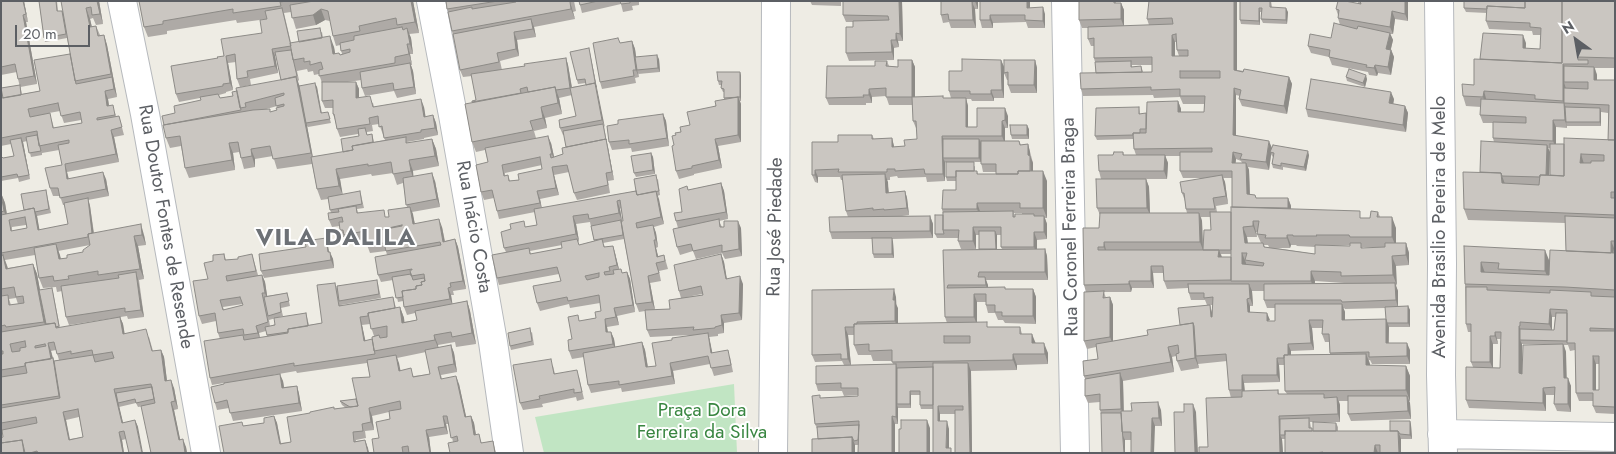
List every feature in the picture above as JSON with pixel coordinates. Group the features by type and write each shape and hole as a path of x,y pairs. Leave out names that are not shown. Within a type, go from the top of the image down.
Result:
{"street":[{"name":"Rua Doutor Fontes de Resende","path":"122,1 145,114 206,453"},
{"name":"Rua Inácio Costa","path":"431,1 493,342 509,453"},
{"name":"Rua José Piedade","path":"773,453 776,1"},
{"name":"Rua Coronel Ferreira Braga","path":"1066,1 1075,453"},
{"name":"Avenida Brasilio Pereira de Melo","path":"1439,1 1442,444"},
{"path":"1442,444 1615,437"}],"green space":[{"name":"Praça Dora Ferreira da Silva","path":"734,384 737,453 544,453 535,417"}],"building":[{"path":"1,1 23,1 26,14 23,15 34,76 18,79 15,64 1,67"},
{"path":"39,1 56,1 57,11 62,11 66,34 44,38"},
{"path":"61,1 97,1 100,14 92,15 91,7 86,8 90,27 96,26 98,36 104,35 111,74 75,81"},
{"path":"139,1 287,1 280,2 281,6 233,13 233,9 163,21 163,24 144,27"},
{"path":"314,1 411,1 415,22 397,25 396,18 359,26 360,31 333,36 328,11 321,9 313,15 292,18 290,5"},
{"path":"446,1 498,1 447,9"},
{"path":"515,1 571,1 571,9 452,31 448,12"},
{"path":"579,1 598,1 580,5"},
{"path":"620,1 630,1 630,3 621,4"},
{"path":"843,1 899,1 900,34 896,33 896,40 891,40 892,52 846,53 846,27 853,27 853,21 889,20 888,16 843,15"},
{"path":"941,1 975,1 972,2 973,20 949,20 948,14 941,15"},
{"path":"980,1 1027,1 1027,8 1043,7 1043,21 1025,20 1025,15 990,15 990,20 980,20"},
{"path":"1079,1 1114,1 1114,3 1121,3 1121,19 1079,20"},
{"path":"1149,1 1234,1 1234,70 1243,72 1244,69 1289,77 1284,106 1239,99 1241,90 1234,88 1233,135 1269,141 1266,162 1240,159 1242,154 1233,152 1232,163 1246,163 1247,194 1255,195 1256,198 1288,198 1288,208 1232,207 1232,171 1180,171 1180,152 1212,152 1212,148 1134,149 1133,133 1146,133 1147,102 1178,101 1178,112 1204,112 1205,96 1180,96 1180,89 1151,90 1151,87 1081,89 1080,73 1152,72 1152,57 1094,58 1094,38 1088,39 1088,27 1173,24 1172,18 1147,19","holes":["1176,34 1177,50 1188,50 1188,56 1172,56 1172,35","1180,71 1220,71 1220,78 1180,78"]},
{"path":"1240,1 1270,1 1270,7 1286,8 1286,20 1261,19 1262,8 1259,8 1259,21 1240,20"},
{"path":"1338,1 1361,4 1360,1 1405,1 1405,14 1392,11 1390,27 1338,18 1339,10 1336,9"},
{"path":"1464,1 1525,1 1525,8 1487,6 1487,9 1464,8"},
{"path":"1525,1 1562,1 1562,63 1480,59 1483,33 1523,35 1523,48 1540,49 1541,28 1530,27 1530,23 1486,21 1487,6 1525,8"},
{"path":"1562,1 1615,1 1615,58 1578,57 1578,60 1588,60 1588,64 1563,64 1563,101 1535,99 1535,95 1484,91 1483,97 1463,96 1462,84 1474,85 1474,59 1562,63"},
{"path":"282,8 291,46 272,49 275,66 247,71 248,77 237,79 235,54 226,56 230,83 223,84 223,86 176,94 171,66 224,56 221,39 262,33 260,20 267,19 265,11"},
{"path":"531,19 533,29 514,32 516,49 497,53 499,62 460,70 453,34"},
{"path":"1334,23 1357,29 1358,26 1390,33 1386,49 1391,50 1388,67 1375,65 1374,68 1366,67 1367,65 1329,57 1330,50 1308,46 1310,34 1331,38"},
{"path":"402,27 403,30 407,28 410,44 407,44 409,54 395,57 395,63 319,76 319,70 323,69 321,62 310,65 310,61 304,62 304,58 293,60 290,43 330,36 333,54 339,53 340,55 350,52 350,49 341,51 340,43 354,40 354,36"},
{"path":"320,28 322,38 299,42 297,31"},
{"path":"618,38 620,43 632,41 636,70 633,70 634,76 600,82 593,43"},
{"path":"589,48 596,87 595,83 586,85 585,79 577,80 570,52"},
{"path":"291,50 297,76 281,80 275,52"},
{"path":"70,54 76,84 112,77 114,89 105,91 107,106 113,105 115,115 97,118 97,120 119,116 122,127 111,130 116,154 65,164 67,179 103,172 106,189 60,198 58,188 50,188 45,168 62,165 58,145 69,143 69,140 39,146 37,131 1,138 1,94 2,98 40,91 34,60","holes":["58,103 61,116 80,112 82,123 53,128 50,113 30,117 28,109"]},
{"path":"657,55 658,68 637,70 635,57"},
{"path":"566,58 570,88 556,90 555,87 528,92 527,87 520,89 521,93 472,102 476,100 471,74"},
{"path":"962,59 1001,60 1002,90 991,90 991,94 949,91 949,71 962,71"},
{"path":"898,60 912,60 912,97 886,97 886,88 869,89 869,95 863,95 864,97 826,98 827,66 875,66 875,61 887,61 886,66 898,67"},
{"path":"1004,60 1035,60 1034,85 1008,85 1008,72 1004,73"},
{"path":"1131,61 1131,67 1141,66 1142,72 1096,73 1095,62"},
{"path":"410,63 414,87 394,90 393,83 362,88 360,72"},
{"path":"1564,66 1594,67 1594,80 1615,80 1615,140 1608,140 1609,105 1564,103 1564,88 1588,89 1588,82 1564,82"},
{"path":"1349,69 1366,75 1363,83 1346,77"},
{"path":"717,72 740,72 740,97 724,98 724,89 721,88 722,81 718,81"},
{"path":"296,77 311,153 273,159 270,146 251,149 252,156 241,158 238,142 229,143 232,160 185,168 180,136 166,138 163,125 253,110 270,109 270,112 277,110 276,108 284,106 284,104 276,106 275,98 284,95 284,93 245,103 246,107 240,108 236,88"},
{"path":"1311,79 1391,92 1389,103 1405,106 1403,125 1306,109"},
{"path":"322,82 356,82 356,98 370,96 373,107 421,99 424,117 433,115 435,128 384,138 382,126 379,127 378,116 369,118 370,124 337,129 333,114 333,100 322,101"},
{"path":"315,83 321,113 328,112 330,119 306,123 299,86"},
{"path":"595,83 602,120 560,128 559,120 576,116 570,88"},
{"path":"20,85 21,95 3,98 1,88"},
{"path":"555,87 558,103 541,107 543,118 530,121 533,130 472,142 465,104"},
{"path":"237,91 241,110 164,125 162,116 175,113 174,106 201,100 200,97 218,94 220,98 233,96 232,92"},
{"path":"943,96 943,98 966,98 966,127 977,127 977,108 1005,108 1005,120 1002,121 1002,136 942,136 943,174 925,174 924,169 895,171 895,169 887,169 887,172 838,172 839,169 815,170 815,175 812,175 812,142 838,142 838,135 872,135 872,139 892,138 892,147 905,146 904,140 917,139 916,121 913,121 912,97"},
{"path":"738,97 738,135 715,139 719,160 676,171 672,136 676,135 675,133 681,132 680,127 690,125 687,112 716,106 715,101"},
{"path":"1481,99 1564,103 1565,120 1553,120 1553,141 1493,138 1493,122 1526,123 1526,117 1480,115"},
{"path":"1139,107 1139,114 1146,113 1146,129 1140,129 1140,133 1133,133 1133,135 1095,136 1096,108"},
{"path":"1565,107 1600,108 1600,122 1566,122"},
{"path":"663,114 667,138 629,144 629,140 609,142 607,126 618,124 618,120"},
{"path":"603,124 606,139 566,147 563,131"},
{"path":"1010,125 1027,125 1027,135 1011,135"},
{"path":"365,128 367,135 372,134 373,142 352,146 353,150 343,152 341,139 359,136 358,129"},
{"path":"37,135 41,151 29,153 26,137"},
{"path":"548,136 552,154 550,154 551,158 563,154 562,148 606,139 612,172 606,173 608,185 574,193 567,165 552,167 556,188 537,191 540,203 497,211 492,190 481,192 476,165 488,162 485,148","holes":["540,157 542,169 518,174 519,180 509,181 508,175 504,176 502,165"]},
{"path":"406,137 406,143 432,139 435,156 409,160 411,171 393,174 391,162 336,169 339,186 317,189 311,157 353,150 352,146"},
{"path":"21,138 29,175 18,177 17,174 1,177 1,157 14,156 10,140"},
{"path":"1564,138 1615,140 1615,192 1611,192 1611,198 1615,198 1615,215 1464,209 1463,172 1501,173 1502,183 1539,185 1540,175 1564,176","holes":["1581,154 1604,155 1604,161 1580,163"]},
{"path":"943,139 979,139 979,158 943,158"},
{"path":"981,141 1019,141 1020,145 1028,144 1030,171 1018,171 1018,174 996,174 996,164 981,164"},
{"path":"1481,141 1547,145 1546,175 1540,175 1540,177 1502,176 1501,173 1480,172"},
{"path":"1550,144 1564,144 1564,176 1550,175"},
{"path":"1273,145 1308,151 1304,167 1281,163 1281,166 1272,164 1274,153 1270,152"},
{"path":"1114,152 1123,152 1123,155 1165,155 1164,171 1099,171 1098,155 1113,155"},
{"path":"651,153 653,170 634,173 631,156"},
{"path":"946,162 974,162 974,171 956,171 956,177 946,177"},
{"path":"956,171 977,171 977,174 1018,174 1018,171 1043,171 1043,208 1020,208 1020,203 977,203 977,209 942,209 943,190 956,190"},
{"path":"432,173 437,199 406,205 403,178"},
{"path":"885,174 886,193 905,191 907,208 873,210 873,208 846,211 842,175"},
{"path":"656,175 659,191 637,195 634,179"},
{"path":"1222,175 1226,196 1213,198 1215,209 1186,209 1184,193 1182,193 1180,182"},
{"path":"1096,179 1146,179 1147,208 1097,208"},
{"path":"721,183 726,212 676,221 674,213 682,212 679,189 687,186 688,190"},
{"path":"46,190 49,209 35,212 34,208 24,210 21,194"},
{"path":"360,191 362,204 330,210 328,197"},
{"path":"636,191 637,195 656,191 661,217 636,223 637,228 653,225 657,257 664,255 665,261 656,263 659,273 648,276 652,302 636,304 621,221 623,221 620,200 617,201 619,213 589,219 588,214 573,216 576,234 504,248 501,232 511,229 510,224 524,221 525,227 537,225 534,209"},
{"path":"1,194 4,211 1,212"},
{"path":"88,198 92,233 88,234 88,237 1,253 1,215 34,208 38,230 68,224 64,203","holes":["25,217 27,228 11,231 9,220"]},
{"path":"356,206 357,213 384,210 385,217 389,217 388,210 410,207 413,224 439,219 443,242 455,239 463,281 450,283 451,287 448,288 450,299 404,307 402,291 416,289 416,286 422,285 421,282 425,281 424,274 411,276 410,270 412,269 378,275 375,257 441,245 440,242 386,251 384,243 367,245 365,231 344,235 343,230 340,230 339,222 343,222 342,217 329,220 328,213 339,212 338,209"},
{"path":"1231,207 1360,211 1360,218 1370,218 1371,211 1378,212 1377,217 1392,217 1392,237 1287,235 1287,238 1265,238 1266,235 1257,234 1259,221 1253,221 1253,226 1243,227 1245,243 1263,243 1264,247 1315,254 1315,245 1350,246 1350,243 1361,243 1361,248 1385,247 1385,243 1406,243 1406,255 1392,256 1393,275 1341,276 1341,272 1311,271 1311,281 1231,281","holes":["1242,253 1247,253 1245,260 1264,263 1263,266 1242,264"]},
{"path":"1013,211 1013,217 1015,217 1015,214 1044,216 1044,232 1034,232 1034,247 1001,247 1001,227 973,227 973,241 958,241 959,230 943,230 943,212"},
{"path":"1210,212 1231,212 1231,250 1203,250 1204,230 1211,230"},
{"path":"1100,213 1199,213 1200,242 1104,242 1104,247 1098,247 1098,250 1219,250 1218,257 1231,257 1231,280 1164,281 1163,266 1151,266 1151,281 1129,281 1129,284 1084,285 1083,228 1099,228"},
{"path":"935,215 943,215 944,234 935,234"},
{"path":"930,216 930,231 830,232 829,217"},
{"path":"1565,216 1615,218 1615,241 1611,241 1611,253 1566,251"},
{"path":"719,219 720,227 724,227 724,221 738,221 739,249 722,252 722,245 693,251 691,244 677,247 673,229"},
{"path":"621,220 623,235 594,240 591,226"},
{"path":"141,224 142,235 134,236 140,269 98,275 98,271 68,276 69,279 54,281 53,276 39,278 34,248 56,244 59,259 67,258 67,255 83,252 90,245 88,234"},
{"path":"979,231 995,231 996,249 979,249"},
{"path":"326,238 331,260 261,271 259,254 306,247 305,241"},
{"path":"872,238 892,238 892,254 873,254"},
{"path":"577,239 579,245 602,239 604,247 613,246 617,265 609,267 610,271 604,272 605,275 614,274 613,270 621,269 622,273 627,272 633,305 614,308 616,317 605,319 606,332 611,332 613,344 569,351 568,340 572,339 568,317 578,315 579,321 596,318 595,312 601,311 599,295 568,301 567,297 537,303 533,286 561,281 557,267 497,278 492,255 529,248 530,254 562,248 561,242","holes":["599,273 599,277 587,280 585,276"]},
{"path":"1464,246 1545,250 1545,271 1498,269 1499,263 1481,262 1481,272 1549,275 1550,250 1615,253 1615,290 1465,284"},
{"path":"1045,249 1045,272 979,272 978,277 985,277 986,285 948,285 947,288 1005,287 1005,289 1033,289 1033,316 1002,316 1002,312 995,312 995,305 986,305 986,294 974,294 974,317 945,317 943,250"},
{"path":"224,254 225,260 238,259 238,257 252,254 256,271 226,276 227,281 262,275 265,293 262,293 268,322 256,326 258,333 244,335 243,329 218,333 215,313 199,316 193,281 208,279 204,263 213,261 213,255","holes":["240,297 243,305 223,310 220,300"]},
{"path":"721,254 726,279 740,276 739,313 721,315 722,325 715,328 693,330 694,327 647,330 645,310 670,309 669,300 703,295 701,286 679,291 674,265"},
{"path":"3,255 6,269 33,264 44,322 1,326 1,296 8,295 9,305 24,303 23,296 16,297 14,287 1,289 1,256"},
{"path":"136,272 141,310 125,312 125,308 66,317 61,286 119,278 118,275"},
{"path":"411,274 413,280 424,278 425,281 421,282 422,285 416,286 416,289 402,291 403,297 396,298 392,277"},
{"path":"377,280 379,294 339,301 337,286"},
{"path":"335,283 339,306 393,297 395,308 368,313 368,316 360,317 364,341 372,339 375,354 294,366 294,363 210,378 204,341 243,335 244,340 288,333 288,329 322,323 317,285"},
{"path":"1395,283 1396,300 1342,302 1341,300 1264,300 1264,284"},
{"path":"1188,284 1249,284 1248,312 1267,313 1267,321 1275,321 1275,304 1342,304 1342,320 1386,319 1386,343 1407,343 1407,356 1369,357 1369,352 1330,353 1329,334 1322,334 1323,320 1309,320 1311,343 1288,344 1288,355 1284,355 1284,358 1277,358 1277,375 1242,375 1242,390 1229,390 1226,354 1196,356 1193,323 1180,325 1178,308 1210,305 1212,317 1213,297 1204,298 1204,293 1189,293"},
{"path":"1466,287 1550,293 1550,290 1591,292 1591,296 1615,297 1615,329 1590,328 1590,331 1615,331 1615,407 1593,406 1593,393 1576,393 1575,343 1567,343 1567,310 1550,309 1549,324 1520,322 1519,373 1522,374 1523,345 1563,344 1564,378 1568,378 1568,404 1554,404 1555,387 1543,388 1543,403 1466,400 1466,367 1500,368 1501,332 1495,332 1495,336 1490,336 1490,362 1471,362 1471,324 1466,324","holes":["1593,356 1599,356 1599,390 1593,390"]},
{"path":"52,288 59,326 56,327 55,323 46,324 39,290"},
{"path":"894,289 895,321 857,322 857,324 854,324 854,327 845,327 848,359 841,359 841,354 812,355 812,290"},
{"path":"1104,291 1103,298 1110,297 1110,337 1084,341 1084,292"},
{"path":"287,293 289,301 280,303 281,312 268,316 264,297"},
{"path":"467,301 472,333 452,337 451,332 434,335 435,340 374,351 372,337 379,335 380,338 387,337 387,326 371,329 368,313 400,307 402,323 417,320 415,311"},
{"path":"1408,306 1408,323 1387,323 1385,307"},
{"path":"306,313 308,326 288,329 288,332 267,335 265,327 275,325 274,318"},
{"path":"1556,313 1567,313 1567,341 1520,340 1520,329 1554,330"},
{"path":"120,317 123,334 146,329 152,351 161,350 165,381 171,380 175,401 171,402 179,440 183,439 185,453 151,453 141,406 155,403 151,384 114,389 122,423 135,420 142,453 129,453 124,431 119,432 123,453 38,453 37,451 25,453 22,440 1,443 1,438 3,437 2,430 37,423 36,417 1,423 1,408 60,398 54,361 93,355 92,350 71,354 71,351 57,354 54,342 48,343 51,359 25,363 25,366 1,370 1,354 3,354 3,351 1,351 1,332 55,323 56,328","holes":["25,341 26,347 20,348 20,351 12,352 10,344","45,344 46,346 35,348 35,346","112,352 114,358 95,362 93,355","78,409 83,437 69,440 63,412"]},
{"path":"987,322 987,327 1020,327 1020,334 1032,334 1032,343 1044,343 1045,354 1013,354 1013,360 892,362 892,350 869,351 869,344 854,345 854,324","holes":["944,336 970,336 970,343 944,343"]},
{"path":"1193,323 1195,358 1177,361 1178,345 1168,347 1171,362 1084,376 1083,361 1098,359 1096,344 1148,335 1147,330"},
{"path":"530,328 532,341 510,346 508,333"},
{"path":"708,333 711,353 728,350 731,365 711,368 708,356 670,363 672,376 619,385 619,381 588,385 583,353 642,342 646,367 656,366 652,343"},
{"path":"451,345 454,364 438,367 441,379 456,376 465,417 471,416 474,435 479,434 481,443 493,441 495,453 450,453 448,443 458,441 457,436 451,438 447,416 443,416 445,427 426,430 430,453 409,453 408,446 402,447 403,453 374,453 372,439 379,438 376,422 390,419 389,411 401,409 400,401 369,408 371,422 362,424 363,431 353,432 354,442 365,440 368,453 224,453 219,426 242,422 243,426 264,423 264,418 274,416 280,444 291,442 287,417 334,407 334,409 358,406 352,378 370,377 367,360 396,355 399,371 411,368 413,377 430,374 425,350"},
{"path":"1366,354 1366,365 1406,366 1406,390 1285,391 1284,355"},
{"path":"53,358 59,396 1,405 1,377 27,373 25,363"},
{"path":"551,359 554,374 577,370 582,392 574,393 574,389 539,396 540,399 520,403 513,365"},
{"path":"933,363 968,363 970,453 955,453 955,410 963,410 963,406 938,406 938,421 947,421 946,448 951,448 951,453 933,453"},
{"path":"896,364 896,417 892,416 892,453 858,453 859,421 815,424 812,396 820,395 820,398 858,396 858,388 841,388 841,383 816,384 816,366"},
{"path":"933,367 933,405 920,405 920,391 910,391 910,404 897,404 897,368"},
{"path":"1120,373 1121,409 1100,410 1100,394 1085,396 1085,379"},
{"path":"280,374 282,388 297,386 299,403 230,413 227,400 215,403 211,387 224,383"},
{"path":"152,387 154,399 136,403 135,399 118,403 116,393"},
{"path":"1278,390 1278,394 1324,394 1324,398 1337,397 1338,414 1279,416 1280,453 1199,453 1199,447 1208,447 1206,398 1242,397 1242,391"},
{"path":"1348,396 1407,396 1408,411 1348,414"},
{"path":"356,399 358,406 350,407 340,401"},
{"path":"1158,402 1159,418 1152,418 1151,453 1131,453 1131,432 1122,432 1121,411 1132,411 1131,403"},
{"path":"1184,404 1193,404 1195,453 1175,453 1174,412 1184,412"},
{"path":"1101,413 1121,413 1124,453 1102,453"},
{"path":"1309,418 1309,428 1312,428 1312,431 1285,431 1285,435 1280,435 1280,419"},
{"path":"901,420 927,420 927,453 899,453"},
{"path":"1390,421 1410,421 1410,435 1400,434 1398,431 1390,431"},
{"path":"1313,422 1336,423 1336,431 1313,431"},
{"path":"859,425 858,440 854,441 852,437 818,439 817,427"},
{"path":"1285,431 1398,431 1399,453 1380,453 1380,445 1375,445 1374,453 1285,453"},
{"path":"852,437 852,453 812,453 812,439"},
{"path":"22,440 24,453 1,453 1,443"}],"district":[{"name":"VILA DALILA","path":"336,239"}]}
